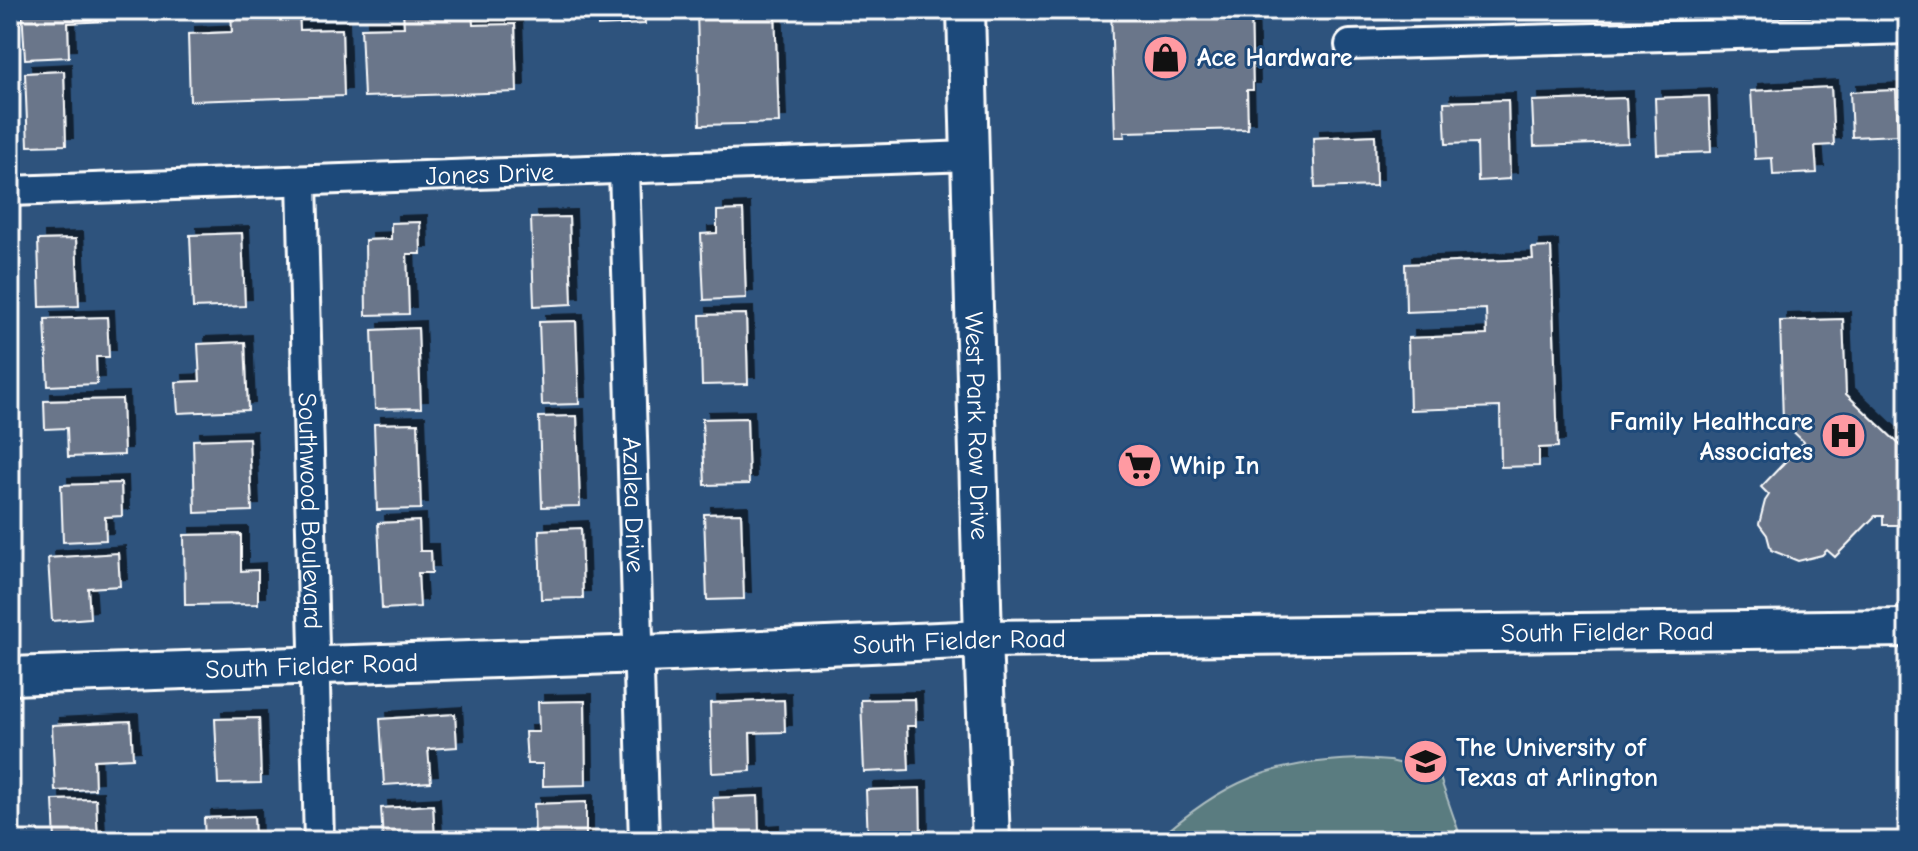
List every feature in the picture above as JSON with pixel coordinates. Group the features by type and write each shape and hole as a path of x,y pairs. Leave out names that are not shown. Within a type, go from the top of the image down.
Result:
{"main road":[{"name":"West Park Row Drive","path":"966,10 991,841"},
{"name":"South Fielder Road","path":"10,676 638,655 983,639 1908,628"}],"street":[{"path":"1350,45 1800,21 1908,29"},
{"name":"Jones Drive","path":"10,191 970,156"},
{"name":"Azalea Drive","path":"624,169 644,841"},
{"name":"Southwood Boulevard","path":"302,181 319,841"}],"green space":[{"path":"1361,759 1390,761 1438,772 1462,841 1156,841 1205,803 1250,778 1300,764"}],"building":[{"path":"22,10 107,10 107,21 68,23 69,57 25,59"},
{"path":"231,10 299,10 300,30 342,29 344,96 190,101 188,34 232,32"},
{"path":"403,10 472,10 473,25 515,24 517,92 364,97 361,28 404,27"},
{"path":"598,10 644,10 645,24 598,26"},
{"path":"697,10 775,10 779,123 700,125"},
{"path":"1111,10 1251,10 1253,90 1247,90 1248,129 1124,132 1125,137 1115,137"},
{"path":"64,71 66,145 28,146 25,73"},
{"path":"1831,87 1834,145 1815,146 1817,173 1773,175 1772,158 1755,159 1751,91"},
{"path":"1896,90 1898,135 1852,137 1850,92"},
{"path":"1709,96 1711,152 1657,154 1655,98"},
{"path":"1626,98 1628,143 1534,146 1532,101"},
{"path":"1508,100 1510,179 1478,181 1477,143 1446,144 1444,102"},
{"path":"1375,135 1376,186 1315,188 1313,138"},
{"path":"743,210 746,298 704,300 701,234 717,233 717,211"},
{"path":"569,217 572,304 534,306 531,218"},
{"path":"420,222 421,254 407,254 409,314 366,315 365,240 391,239 391,223"},
{"path":"242,233 245,306 193,308 190,235"},
{"path":"76,239 79,306 40,307 38,240"},
{"path":"1551,247 1558,447 1539,448 1539,466 1501,467 1500,407 1410,410 1408,338 1487,335 1486,309 1406,312 1405,264 1533,259 1532,248"},
{"path":"746,314 748,384 702,385 700,315"},
{"path":"107,317 109,357 96,357 97,384 48,386 45,319"},
{"name":"Family Healthcare Associates","path":"1843,319 1846,394 1902,447 1908,447 1908,525 1883,525 1883,516 1875,516 1835,557 1827,550 1822,555 1798,561 1771,550 1767,535 1759,524 1769,495 1761,487 1804,442 1783,422 1780,321"},
{"path":"576,321 579,404 542,405 539,322"},
{"path":"418,328 421,408 375,409 372,330"},
{"path":"245,342 248,410 178,413 176,382 200,381 198,344"},
{"path":"122,399 124,455 68,457 67,428 45,429 44,401"},
{"path":"577,416 580,506 542,507 539,417"},
{"path":"747,418 749,484 705,485 702,419"},
{"path":"418,423 421,509 377,510 374,424"},
{"path":"249,438 252,511 195,513 193,440"},
{"path":"121,483 122,516 105,517 106,540 63,542 61,485"},
{"path":"741,513 744,599 707,600 704,514"},
{"path":"419,521 420,551 431,551 432,573 418,573 420,607 382,609 378,523"},
{"path":"581,528 583,598 541,599 539,530"},
{"path":"241,534 241,571 258,570 258,604 185,605 184,535"},
{"path":"118,553 120,586 88,588 90,618 52,621 48,558"},
{"path":"915,699 916,726 907,726 909,770 864,772 861,700"},
{"path":"784,700 785,732 750,733 751,771 712,773 710,703"},
{"path":"585,701 586,785 543,786 543,764 527,764 525,732 539,732 538,702"},
{"path":"455,714 457,747 428,749 431,782 384,785 380,719"},
{"path":"259,718 261,783 218,784 215,719"},
{"path":"131,721 133,758 94,760 95,789 55,791 52,725"},
{"path":"920,788 921,841 868,841 866,790"},
{"path":"758,796 759,833 772,832 772,841 715,841 713,798"},
{"path":"96,799 98,841 55,841 53,800"},
{"path":"586,802 586,841 535,841 534,804"},
{"path":"433,805 435,841 383,841 381,808"},
{"path":"254,816 255,841 205,841 204,818"}],"place":[{"name":"Ace Hardware","path":"1166,57"},
{"name":"Family Healthcare Associates","path":"1844,436"},
{"name":"Whip In","path":"1139,465"},
{"name":"The University of Texas at Arlington","path":"1425,762"}]}
